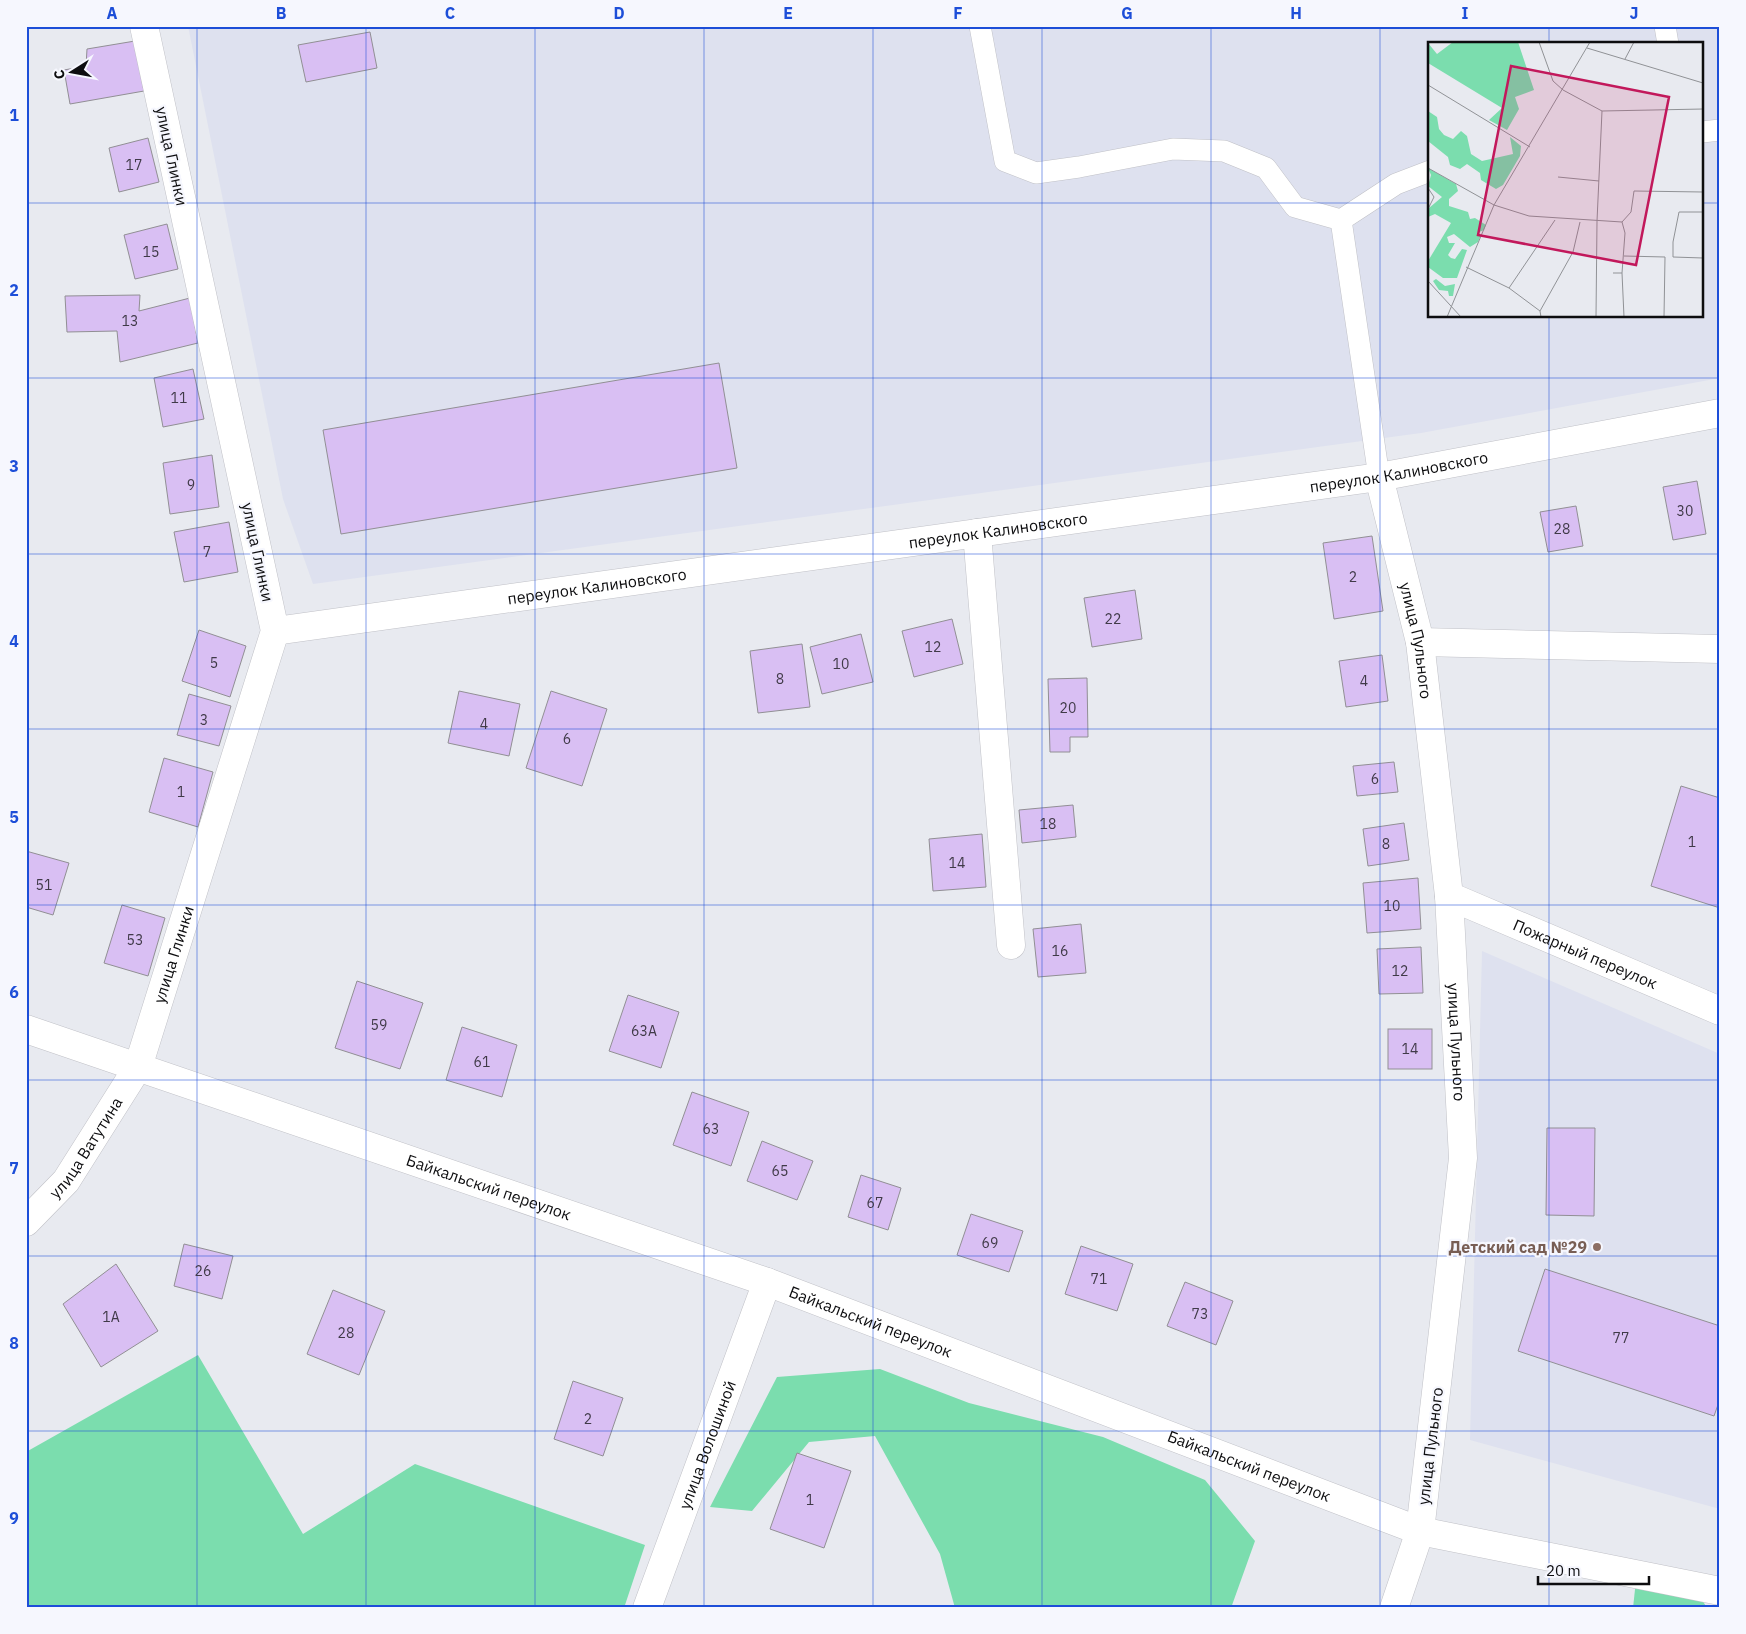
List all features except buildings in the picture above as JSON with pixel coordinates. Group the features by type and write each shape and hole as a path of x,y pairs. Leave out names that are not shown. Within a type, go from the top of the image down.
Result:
{"street":[{"name":"улица Глинки","path":"138,1067 274,631 144,26"},
{"name":"переулок Калиновского","path":"274,631 1379,477 1720,413"},
{"name":"улица Пульного","path":"1379,477 1420,642 1449,896 1463,1158 1420,1531 1394,1608"},
{"path":"978,533 1011,945"},
{"path":"1420,642 1720,649"},
{"name":"Пожарный переулок","path":"1449,896 1720,1011"},
{"name":"Байкальский переулок","path":"26,1029 767,1282 1420,1531 1720,1591"},
{"name":"улица Ватутина","path":"26,1222 66,1181 138,1067"},
{"name":"улица Волошиной","path":"648,1608 767,1282"}],"lane":[{"path":"980,26 1005,161 1036,173 1079,167 1173,149 1224,151 1266,168 1295,207 1341,220 1396,184 1428,172"},
{"path":"1665,26 1668,42"},
{"path":"1704,132 1720,130"},
{"path":"1341,220 1379,477"}],"shaded area":[{"path":"188,26 1720,26 1720,378 1421,433 313,584 283,499"},
{"name":"Детский сад №29","path":"1482,951 1720,1054 1720,1509 1470,1440"}],"green space":[{"path":"198,1355 303,1534 415,1464 645,1545 624,1608 26,1608 26,1452"},
{"path":"880,1369 969,1403 1103,1437 1205,1480 1255,1541 1231,1608 955,1608 940,1554 875,1436 809,1442 752,1511 710,1507 777,1377"},
{"path":"1637,1571 1688,1577 1707,1608 1633,1608"}],"place":[{"name":"Детский сад №29","path":"1597,1247"}]}
